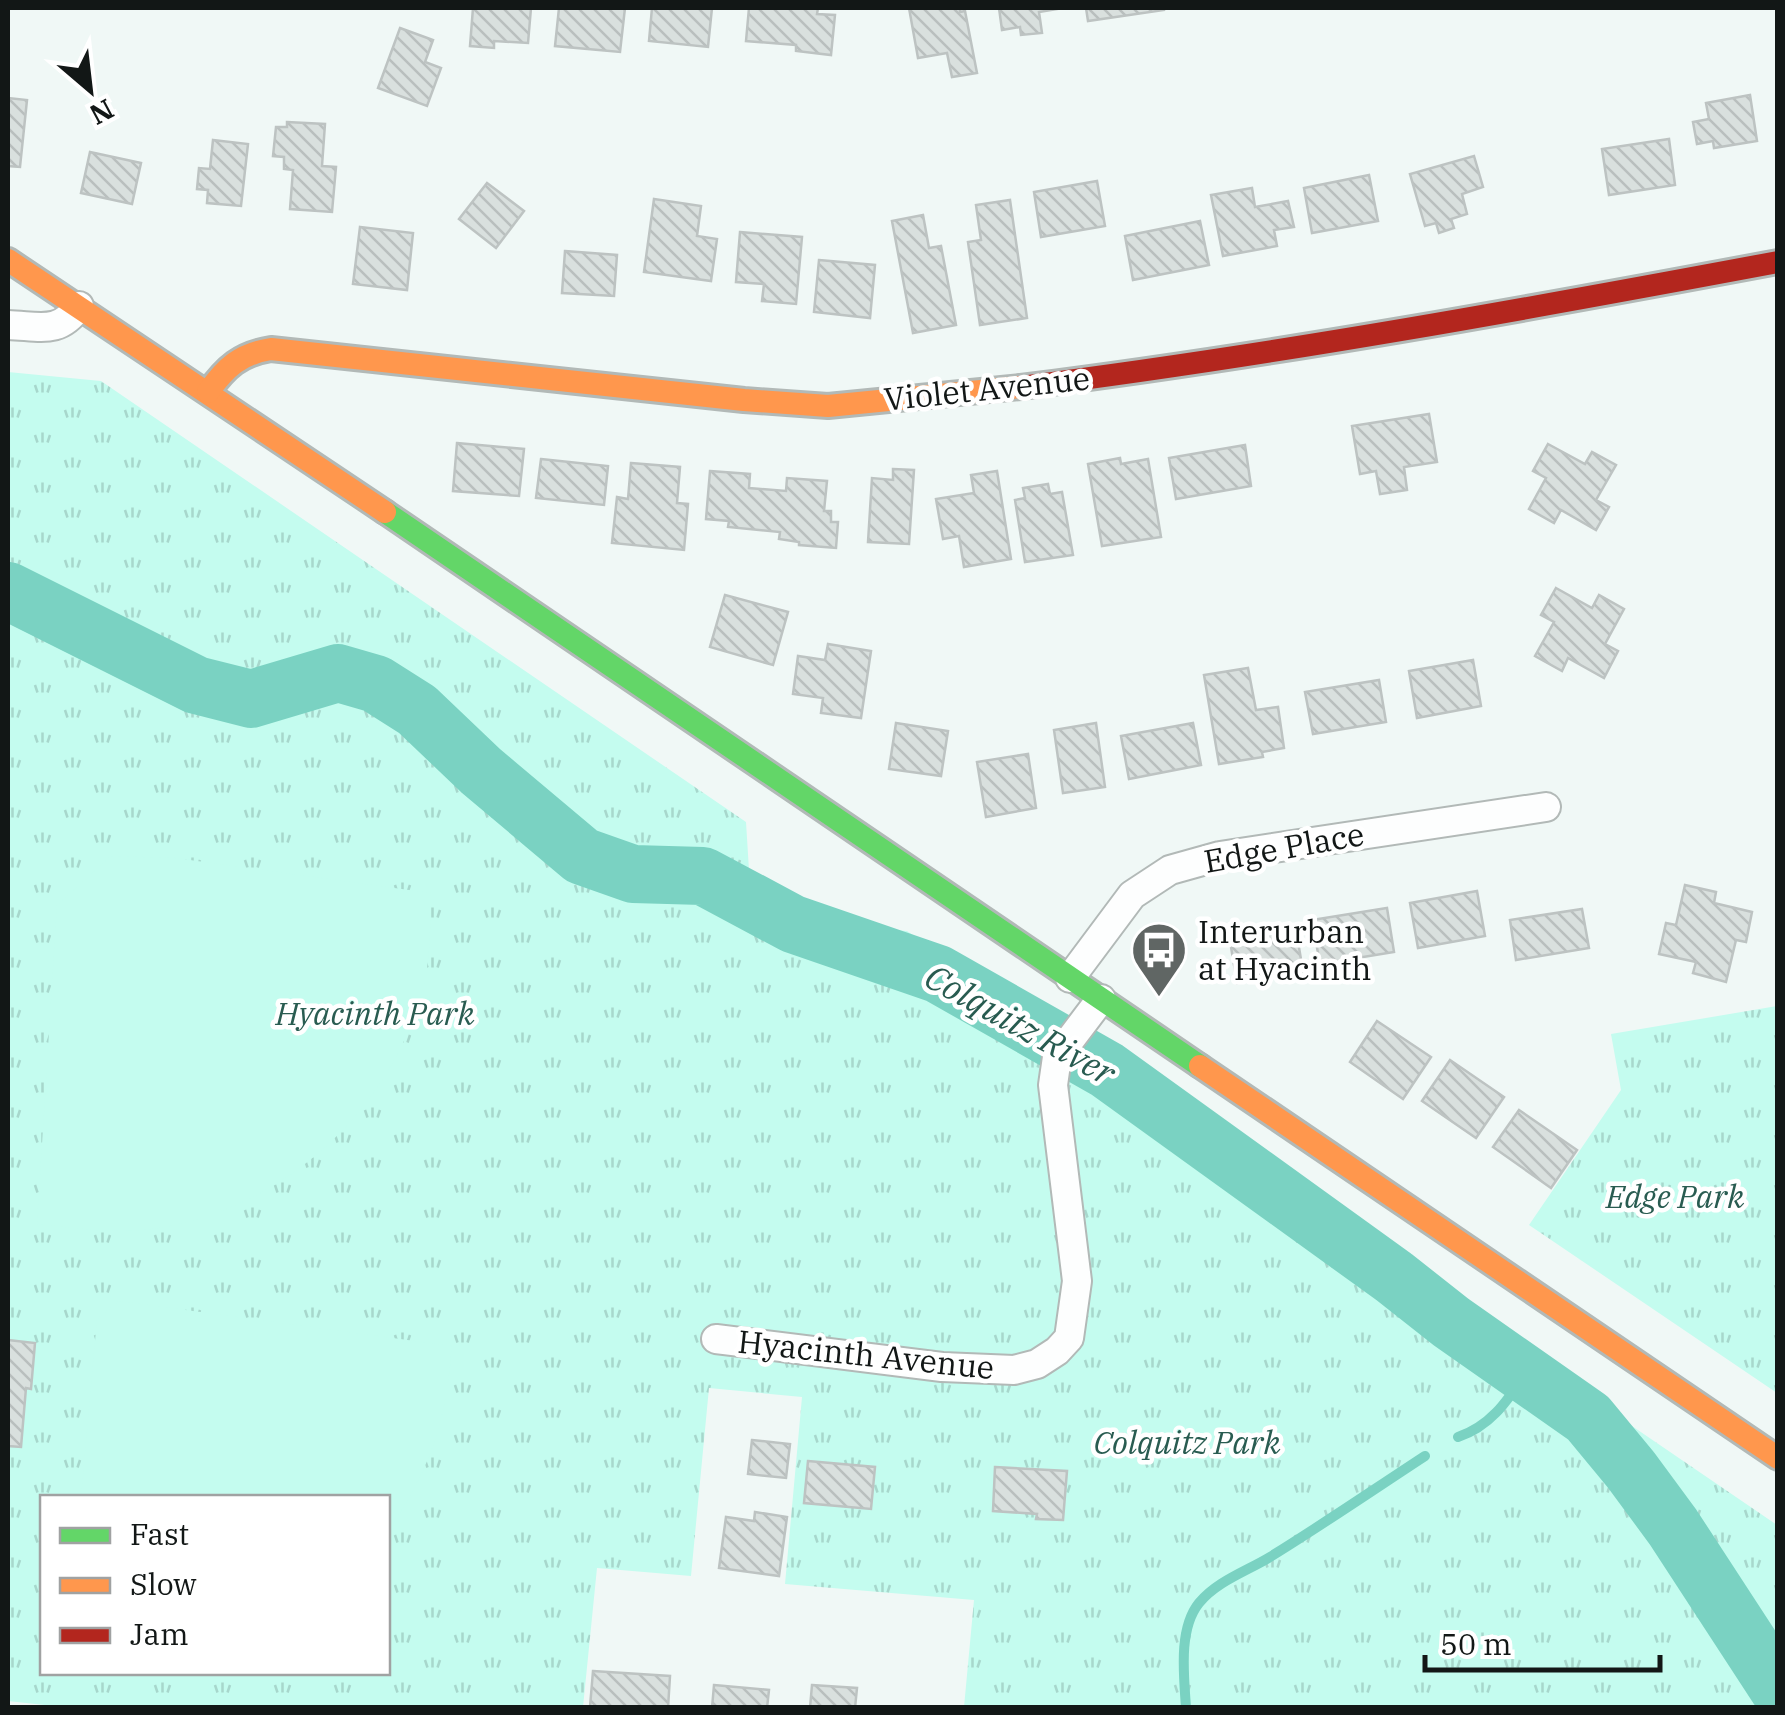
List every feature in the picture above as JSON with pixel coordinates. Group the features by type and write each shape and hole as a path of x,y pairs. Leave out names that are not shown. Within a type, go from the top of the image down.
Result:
{"main road":[{"path":"8,260 1778,1458"},
{"name":"Violet Avenue","path":"208,392 227,364 245,353 271,349 744,400 828,406 916,399 1135,372 1532,308 1778,262"}],"street":[{"path":"8,325 57,327 68,321 79,306"},
{"name":"Edge Place","path":"1070,978 1132,894 1170,870 1220,856 1546,807"},
{"name":"Hyacinth Avenue","path":"716,1339 942,1367 1014,1370 1037,1364 1058,1352 1068,1338 1077,1282 1052,1085 1064,1047 1100,998"}],"green space":[{"path":"8,372 101,381 746,822 752,918 907,931 1777,1525 1777,1707 964,1707 974,1600 785,1584 802,1397 709,1388 691,1576 597,1568 583,1707 72,1708 8,1701"},
{"name":"Hyacinth Park","path":"111,856 175,858 431,893 425,980 406,1037 383,1079 355,1117 322,1150 284,1179 243,1202 198,1219 151,1229 108,1231 37,1224 57,905"},
{"name":"Edge Park","path":"1778,1006 1777,1393 1529,1225 1621,1090 1611,1034"},
{"path":"119,1301 452,1346 434,1444 416,1486 390,1529 390,1495 81,1495 97,1319"}],"building":[{"path":"473,8 531,8 528,43 494,41 494,48 470,46"},
{"path":"559,8 625,8 620,52 555,46"},
{"path":"652,8 712,8 708,47 649,41"},
{"path":"749,8 818,8 817,14 835,15 831,55 796,51 796,45 746,41"},
{"path":"909,8 965,11 977,73 952,77 947,53 918,58"},
{"path":"999,8 1063,8 1039,12 1042,33 1021,35 1020,27 1002,30"},
{"path":"1086,8 1164,8 1164,10 1088,21"},
{"path":"400,28 433,40 425,62 441,68 427,106 378,88"},
{"path":"1750,95 1757,141 1714,148 1713,141 1697,144 1693,122 1709,119 1706,103"},
{"path":"8,98 27,100 20,167 8,166"},
{"path":"287,122 325,124 322,166 336,167 332,212 290,209 293,170 284,169 284,157 273,156 276,127 287,127"},
{"path":"1669,139 1675,185 1609,195 1602,149"},
{"path":"213,140 248,144 241,206 207,203 208,190 197,189 199,168 210,169"},
{"path":"90,152 141,163 132,204 81,193"},
{"path":"1474,156 1483,187 1462,194 1467,214 1451,219 1454,228 1439,233 1436,223 1425,226 1410,174"},
{"path":"1369,175 1378,221 1312,233 1304,188"},
{"path":"1097,181 1105,226 1041,237 1034,192"},
{"path":"487,183 524,211 496,248 459,219"},
{"path":"1252,188 1255,207 1288,201 1294,227 1274,230 1277,246 1223,256 1211,195"},
{"path":"654,199 701,206 697,236 717,239 711,281 644,272"},
{"path":"1010,200 1027,318 980,325 968,242 981,240 976,205"},
{"path":"923,215 929,248 941,246 956,325 913,333 892,221"},
{"path":"1200,221 1209,265 1133,280 1125,236"},
{"path":"360,227 413,233 407,290 353,284"},
{"path":"740,232 802,237 796,304 762,301 764,284 736,282"},
{"path":"565,251 617,255 614,296 562,293"},
{"path":"819,260 875,265 870,318 814,312"},
{"path":"1429,414 1437,462 1404,467 1407,490 1380,494 1376,471 1360,474 1352,426"},
{"path":"457,443 524,449 519,496 453,491"},
{"path":"1548,444 1585,464 1592,452 1616,465 1596,500 1609,507 1596,530 1561,510 1554,523 1529,509 1546,478 1533,471"},
{"path":"1245,445 1251,486 1176,499 1169,458"},
{"path":"1120,458 1121,464 1148,459 1161,537 1102,546 1088,464"},
{"path":"541,459 608,466 604,505 536,498"},
{"path":"631,463 680,467 677,503 688,504 684,550 612,543 617,497 628,499"},
{"path":"893,469 914,470 909,544 868,542 872,478 893,480"},
{"path":"710,471 750,474 749,488 786,491 787,478 827,481 824,511 831,511 831,522 838,522 836,548 799,545 779,539 780,532 728,527 729,521 706,519"},
{"path":"997,471 1011,559 964,567 959,536 943,539 936,499 974,493 971,475"},
{"path":"1048,484 1050,494 1062,492 1073,555 1025,562 1015,500 1025,498 1023,488"},
{"path":"1556,588 1592,608 1599,595 1624,609 1605,644 1618,651 1604,678 1568,658 1562,671 1535,656 1554,622 1541,615"},
{"path":"725,595 788,612 773,665 710,647"},
{"path":"828,644 871,651 861,718 821,713 823,698 793,694 798,656 825,660"},
{"path":"1473,660 1481,706 1417,718 1409,671"},
{"path":"1248,668 1256,710 1278,707 1284,748 1262,752 1263,757 1219,764 1204,675"},
{"path":"1379,680 1386,722 1313,734 1305,692"},
{"path":"896,723 948,731 941,776 889,769"},
{"path":"1096,723 1105,787 1063,793 1054,730"},
{"path":"1193,723 1201,765 1129,779 1121,736"},
{"path":"1028,754 1036,808 986,817 977,762"},
{"path":"1685,885 1716,892 1714,903 1752,912 1746,942 1736,940 1726,982 1693,973 1696,962 1659,954 1666,923 1676,925"},
{"path":"1477,891 1485,936 1418,948 1410,903"},
{"path":"1387,908 1394,952 1320,964 1312,920"},
{"path":"1582,909 1589,948 1516,960 1510,920"},
{"path":"1295,924 1303,971 1237,983 1229,935"},
{"path":"1377,1021 1431,1057 1403,1099 1350,1062"},
{"path":"1450,1060 1504,1097 1476,1138 1422,1101"},
{"path":"1519,1110 1577,1150 1551,1188 1493,1147"},
{"path":"8,1340 35,1343 21,1447 8,1446"},
{"path":"752,1440 790,1444 786,1478 748,1474"},
{"path":"808,1461 875,1467 871,1509 804,1503"},
{"path":"995,1467 1067,1471 1063,1520 993,1511"},
{"path":"755,1512 787,1517 779,1576 719,1568 726,1517 754,1521"},
{"path":"593,1671 670,1676 668,1708 590,1707"},
{"path":"714,1685 769,1690 767,1708 712,1708"},
{"path":"812,1685 857,1688 855,1708 810,1708"}],"waterway":[{"name":"Colquitz River","path":"8,591 196,685 251,699 338,673 376,684 417,710 481,771 582,856 633,874 703,876 793,924 938,974 1107,1070 1588,1418 1673,1527 1778,1688"},
{"path":"1458,1437 1489,1419 1526,1373"},
{"path":"1186,1708 1185,1639 1192,1614 1206,1595 1425,1456"}],"traffic: fast":[{"path":"385,512 1200,1066"}],"traffic: slow":[{"path":"8,260 385,512"},
{"path":"208,392 235,363 271,349 828,406 1021,387"},
{"path":"1200,1066 1778,1458"}],"traffic: jam":[{"path":"1021,387 1306,346 1778,262"}],"place":[{"name":"Interurban at Hyacinth","path":"1159,999"}],"park label":[{"name":"Colquitz Park","path":"1187,1443"}]}
